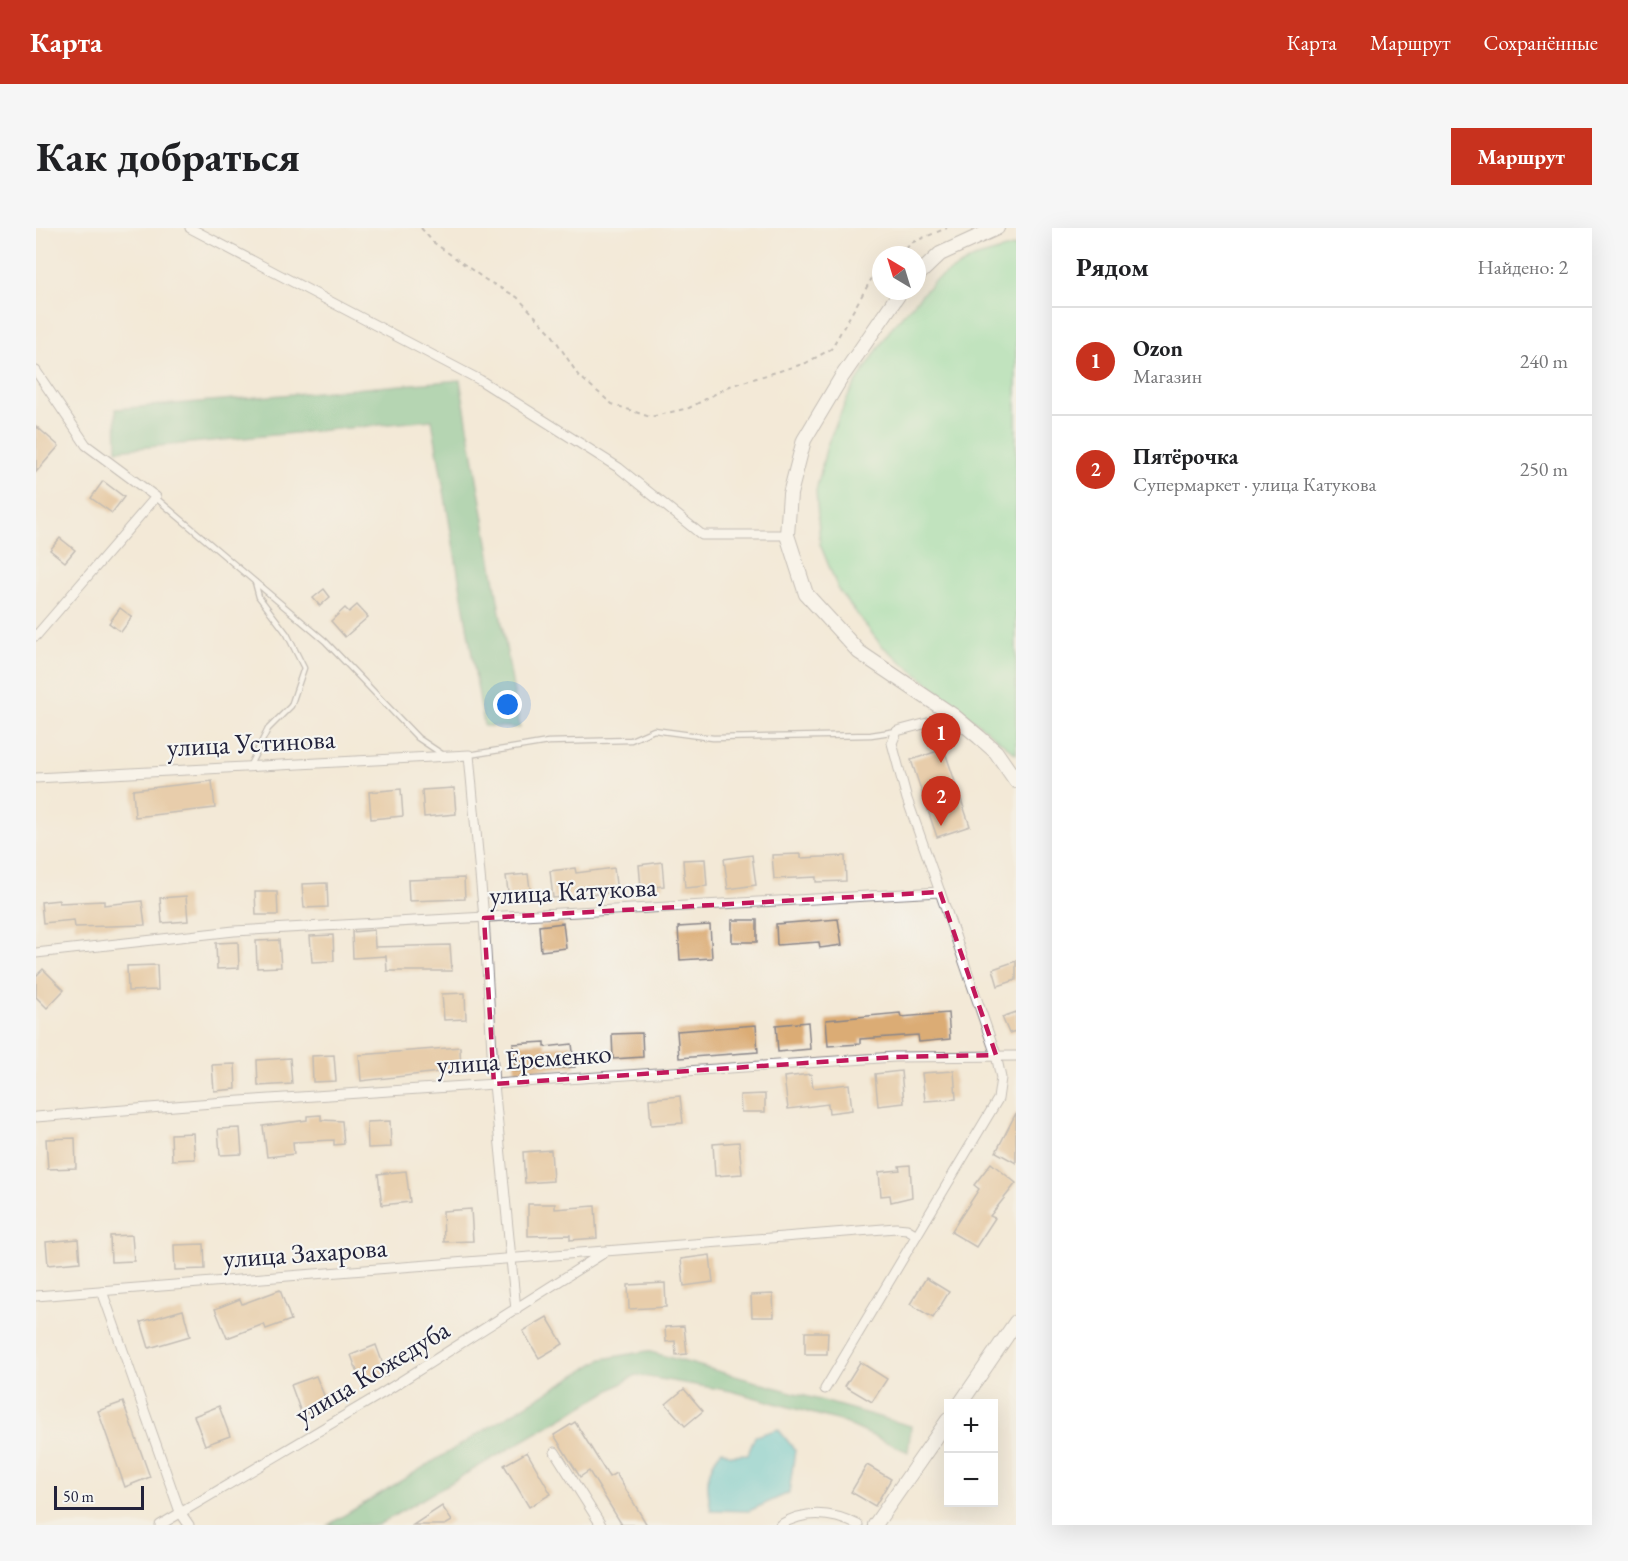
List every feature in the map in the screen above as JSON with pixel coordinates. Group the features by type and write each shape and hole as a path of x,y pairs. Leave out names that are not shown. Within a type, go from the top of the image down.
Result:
{"main road":[{"path":"926,267 940,254 998,228"},
{"path":"895,300 841,378 804,440 790,494 788,535 806,594 859,652 954,716 996,752 1016,781"},
{"path":"963,1399 1016,1322"},
{"path":"875,1525 944,1426"}],"street":[{"path":"190,228 480,380 620,468 702,535 788,535"},
{"path":"36,371 86,445 156,497 36,636"},
{"path":"825,1389 998,1099 1001,1078 996,1055 907,800 892,743 897,731 954,716"},
{"path":"469,755 484,918 494,1084 516,1310"},
{"name":"улица Устинова","path":"36,778 469,755"},
{"name":"улица Катукова","path":"36,953 234,931 940,892"},
{"name":"улица Еременко","path":"36,1117 896,1057 1016,1056"},
{"name":"улица Кожедуба","path":"511,1259 896,1228 907,1229 917,1235"},
{"name":"улица Кожедуба","path":"160,1525 516,1310 604,1252"},
{"name":"улица Захарова","path":"36,1296 511,1259"},
{"path":"102,1291 180,1512 189,1525"},
{"path":"555,1452 600,1525"},
{"path":"780,1525 815,1513 843,1518 858,1525"}],"lane":[{"path":"156,497 325,640 418,738 444,756"},
{"path":"250,765 268,729 291,706 304,668 287,634 259,597 255,581"},
{"path":"469,755 548,742 631,740 654,730 713,738 871,735 897,731"}],"path":[{"path":"421,228 433,242 486,280 518,297 551,333 578,375 612,404 650,417 689,408 730,386 806,363 831,349 872,278"},
{"path":"909,246 947,228"}],"highlighted area":[{"path":"940,892 996,1055 895,1057 494,1084 484,918"}],"green space":[{"path":"1016,246 1016,754 881,645 839,591 820,544 816,491 827,445 849,394 892,327 917,300 926,300 926,290 935,280 974,258"},
{"path":"460,380 520,728 484,726 432,420 117,450 116,409"},
{"path":"647,1351 911,1426 908,1452 840,1421 731,1391 636,1375 378,1525 328,1525 602,1359"}],"water":[{"path":"778,1429 795,1450 789,1493 749,1511 711,1510 708,1478 716,1457 722,1450 730,1455 748,1454 755,1436"}],"building":[{"path":"36,426 59,446 36,472"},
{"path":"103,481 124,497 112,513 91,498"},
{"path":"60,538 75,550 65,562 50,550"},
{"path":"324,589 330,597 320,606 313,598"},
{"path":"357,605 368,617 345,637 331,621 345,608 349,612"},
{"path":"120,608 132,617 121,632 109,623"},
{"path":"944,749 970,826 937,837 911,760"},
{"path":"212,781 215,808 135,817 133,790"},
{"path":"454,788 456,814 424,817 422,790"},
{"path":"401,789 403,816 371,819 369,792"},
{"path":"801,854 801,858 845,856 846,881 816,882 816,877 774,879 772,855"},
{"path":"752,855 756,885 728,889 724,859"},
{"path":"705,859 707,886 685,888 683,860"},
{"path":"662,862 664,886 641,888 639,865"},
{"path":"575,868 576,873 614,868 617,892 553,898 550,871"},
{"path":"528,874 531,896 509,899 506,876"},
{"path":"464,878 465,899 409,901 408,880"},
{"path":"327,883 328,907 304,908 302,884"},
{"path":"255,892 277,892 278,915 256,915"},
{"path":"186,896 188,921 162,923 160,898"},
{"path":"59,900 59,903 104,901 104,905 142,901 145,925 75,927 74,920 43,923 41,902"},
{"path":"838,919 842,945 820,948 819,942 777,945 776,924"},
{"path":"732,920 757,920 757,942 732,942"},
{"path":"563,923 566,948 541,951 539,926"},
{"path":"710,925 712,958 680,960 678,927"},
{"path":"374,930 375,947 450,945 452,971 387,971 386,956 353,958 352,932"},
{"path":"333,935 334,961 312,962 310,936"},
{"path":"279,940 281,967 257,968 256,941"},
{"path":"238,942 239,968 217,969 216,943"},
{"path":"1016,961 1016,980 998,986 993,969"},
{"path":"157,965 158,990 128,991 127,966"},
{"path":"43,969 64,990 47,1008 36,997 36,976"},
{"path":"465,993 466,1019 444,1020 442,994"},
{"path":"1016,1012 1016,1031 1009,1033 1002,1017"},
{"path":"900,1013 901,1017 948,1013 950,1039 919,1042 918,1035 860,1039 860,1044 828,1046 826,1020"},
{"path":"808,1022 810,1049 778,1052 776,1025"},
{"path":"756,1025 758,1052 679,1058 677,1031"},
{"path":"642,1033 643,1057 613,1059 612,1034"},
{"path":"545,1042 545,1047 572,1044 575,1067 515,1071 513,1044"},
{"path":"460,1047 461,1073 439,1074 439,1072 361,1081 359,1055"},
{"path":"334,1055 336,1081 313,1082 312,1056"},
{"path":"290,1058 292,1084 258,1086 257,1060"},
{"path":"235,1064 236,1089 214,1091 212,1065"},
{"path":"901,1071 904,1103 878,1106 875,1074"},
{"path":"954,1071 956,1099 925,1101 922,1073"},
{"path":"811,1074 813,1088 849,1084 852,1110 829,1113 828,1104 788,1109 784,1077"},
{"path":"765,1094 765,1112 741,1112 740,1095"},
{"path":"680,1096 683,1123 651,1125 649,1099"},
{"path":"1016,1113 1016,1163 996,1152"},
{"path":"321,1115 321,1120 342,1121 344,1144 334,1145 334,1140 293,1142 294,1154 267,1157 263,1126 307,1120 307,1116"},
{"path":"390,1121 391,1147 368,1148 367,1122"},
{"path":"240,1128 242,1154 220,1155 218,1129"},
{"path":"193,1133 195,1159 172,1160 171,1134"},
{"path":"75,1138 76,1168 48,1169 46,1139"},
{"path":"739,1142 742,1174 715,1176 713,1144"},
{"path":"551,1150 553,1181 525,1183 523,1152"},
{"path":"991,1163 1016,1183 990,1216 995,1218 976,1247 951,1232 979,1189 974,1185"},
{"path":"910,1165 912,1197 891,1202 890,1195 881,1196 879,1172 900,1170 899,1166"},
{"path":"406,1171 410,1202 382,1205 378,1174"},
{"path":"528,1204 555,1204 555,1209 595,1206 597,1238 570,1240 570,1235 528,1236"},
{"path":"471,1209 473,1241 444,1242 443,1211"},
{"path":"132,1235 134,1261 111,1262 110,1236"},
{"path":"78,1239 80,1262 48,1265 46,1242"},
{"path":"204,1244 205,1269 175,1270 174,1245"},
{"path":"710,1255 713,1282 684,1286 681,1259"},
{"path":"926,1278 949,1292 933,1318 910,1304"},
{"path":"665,1283 666,1307 629,1309 628,1285"},
{"path":"280,1290 291,1320 266,1329 264,1324 227,1338 215,1309 240,1299 242,1304"},
{"path":"773,1294 774,1317 752,1317 751,1295"},
{"path":"183,1310 190,1336 149,1348 141,1322"},
{"path":"547,1317 563,1344 539,1358 523,1331"},
{"path":"684,1326 687,1354 676,1355 675,1341 666,1342 665,1327"},
{"path":"805,1332 828,1332 827,1354 805,1354"},
{"path":"376,1345 387,1375 362,1384 351,1355"},
{"path":"860,1362 887,1379 872,1402 845,1386"},
{"path":"316,1376 328,1405 302,1415 291,1385"},
{"path":"684,1389 703,1411 685,1426 666,1404"},
{"path":"123,1402 150,1477 125,1487 98,1411"},
{"path":"219,1406 230,1436 205,1445 194,1416"},
{"path":"575,1422 609,1477 616,1473 647,1525 622,1525 589,1471 580,1477 554,1435"},
{"path":"527,1452 551,1494 529,1507 504,1465"},
{"path":"867,1465 891,1479 875,1506 851,1492"},
{"path":"442,1506 452,1521 445,1525 413,1525"}],"place":[{"name":"Ozon","path":"941,763"},
{"name":"Пятёрочка","path":"941,826"}]}
